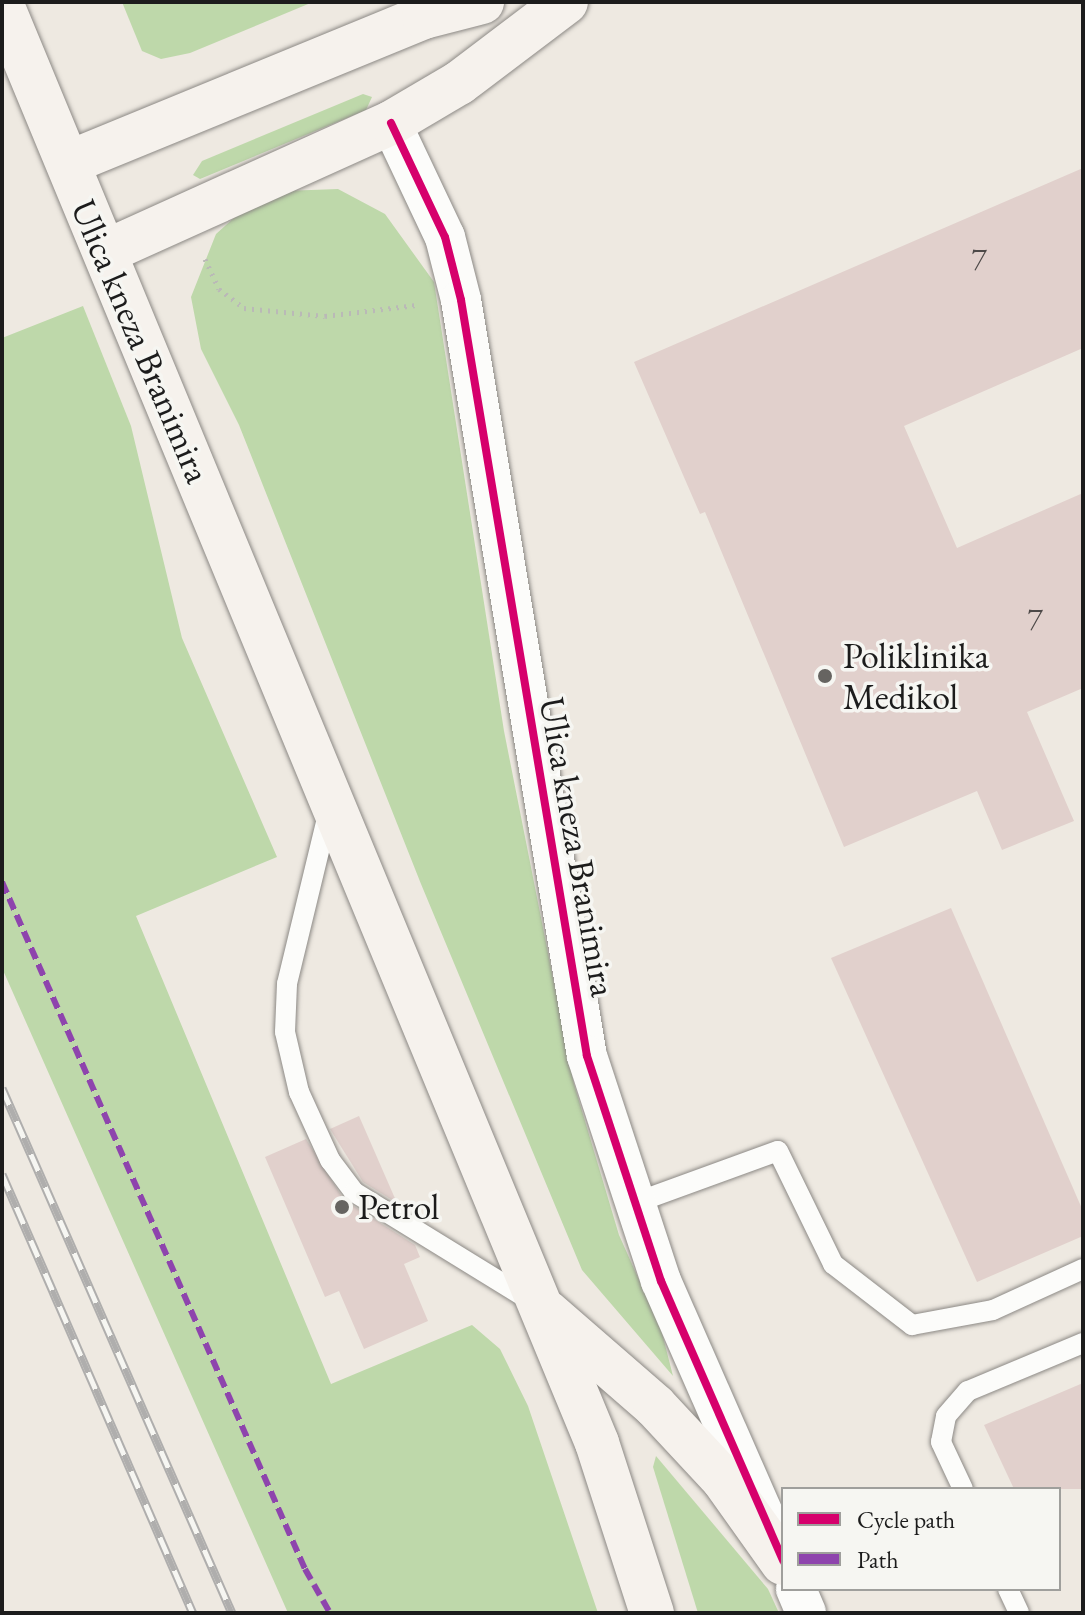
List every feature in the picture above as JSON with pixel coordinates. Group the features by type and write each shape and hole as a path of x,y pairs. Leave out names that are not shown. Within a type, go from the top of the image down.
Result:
{"main road":[{"path":"68,163 424,17 482,2"},
{"path":"105,252 391,123 459,83 566,2"},
{"name":"Ulica kneza Branimira","path":"2,5 597,1443 652,1613"},
{"path":"542,1308 655,1406 723,1479 781,1559"}],"street":[{"name":"Ulica kneza Branimira","path":"391,123 445,237 461,300 587,1056 632,1204 781,1557"},
{"path":"797,1591 806,1613"}],"lane":[{"path":"332,798 287,984 285,1032 299,1092 330,1160 354,1192 542,1308"},
{"path":"632,1204 778,1151 833,1264 912,1325 993,1310 1083,1269"},
{"path":"962,1487 941,1442 946,1416 968,1391 1083,1343"},
{"path":"1009,1591 1019,1613"}],"path":[{"path":"203,255 219,289 244,308 325,316 426,305"}],"green space":[{"path":"122,2 313,2 190,53 161,59 142,51"},
{"path":"363,94 372,97 366,110 200,179 193,175 202,161"},
{"path":"338,189 385,214 434,282 504,731 574,1084 619,1235 661,1329 673,1376 582,1270 421,884 239,425 201,349 191,297 216,234 245,208 284,191"},
{"path":"83,306 131,426 182,638 277,857 136,916 331,1384 472,1325 500,1349 528,1406 598,1613 288,1613 2,968 2,338"},
{"path":"656,1456 768,1589 779,1613 698,1613 653,1467"}],"building":[{"path":"1083,168 1083,348 904,426 957,548 1083,493 1083,688 1027,712 1074,821 1002,850 977,791 844,847 705,512 700,514 634,362"},
{"path":"951,908 1083,1211 1083,1236 977,1282 831,958"},
{"path":"359,1116 397,1203 363,1182 330,1129"},
{"name":"Petrol","path":"306,1139 344,1200 415,1245 420,1257 404,1264 428,1321 364,1349 339,1291 325,1297 265,1157"},
{"path":"1083,1383 1083,1489 1013,1487 984,1425"}],"railway":[{"path":"2,1088 232,1613"},
{"path":"2,1174 193,1613"}],"marked path":[{"path":"2,882 305,1569 330,1613"}],"cycle path":[{"path":"391,123 445,237 461,300 587,1056 661,1281 781,1555"}],"place":[{"name":"Poliklinika Medikol","path":"825,676"},
{"name":"Petrol","path":"342,1207"}]}
